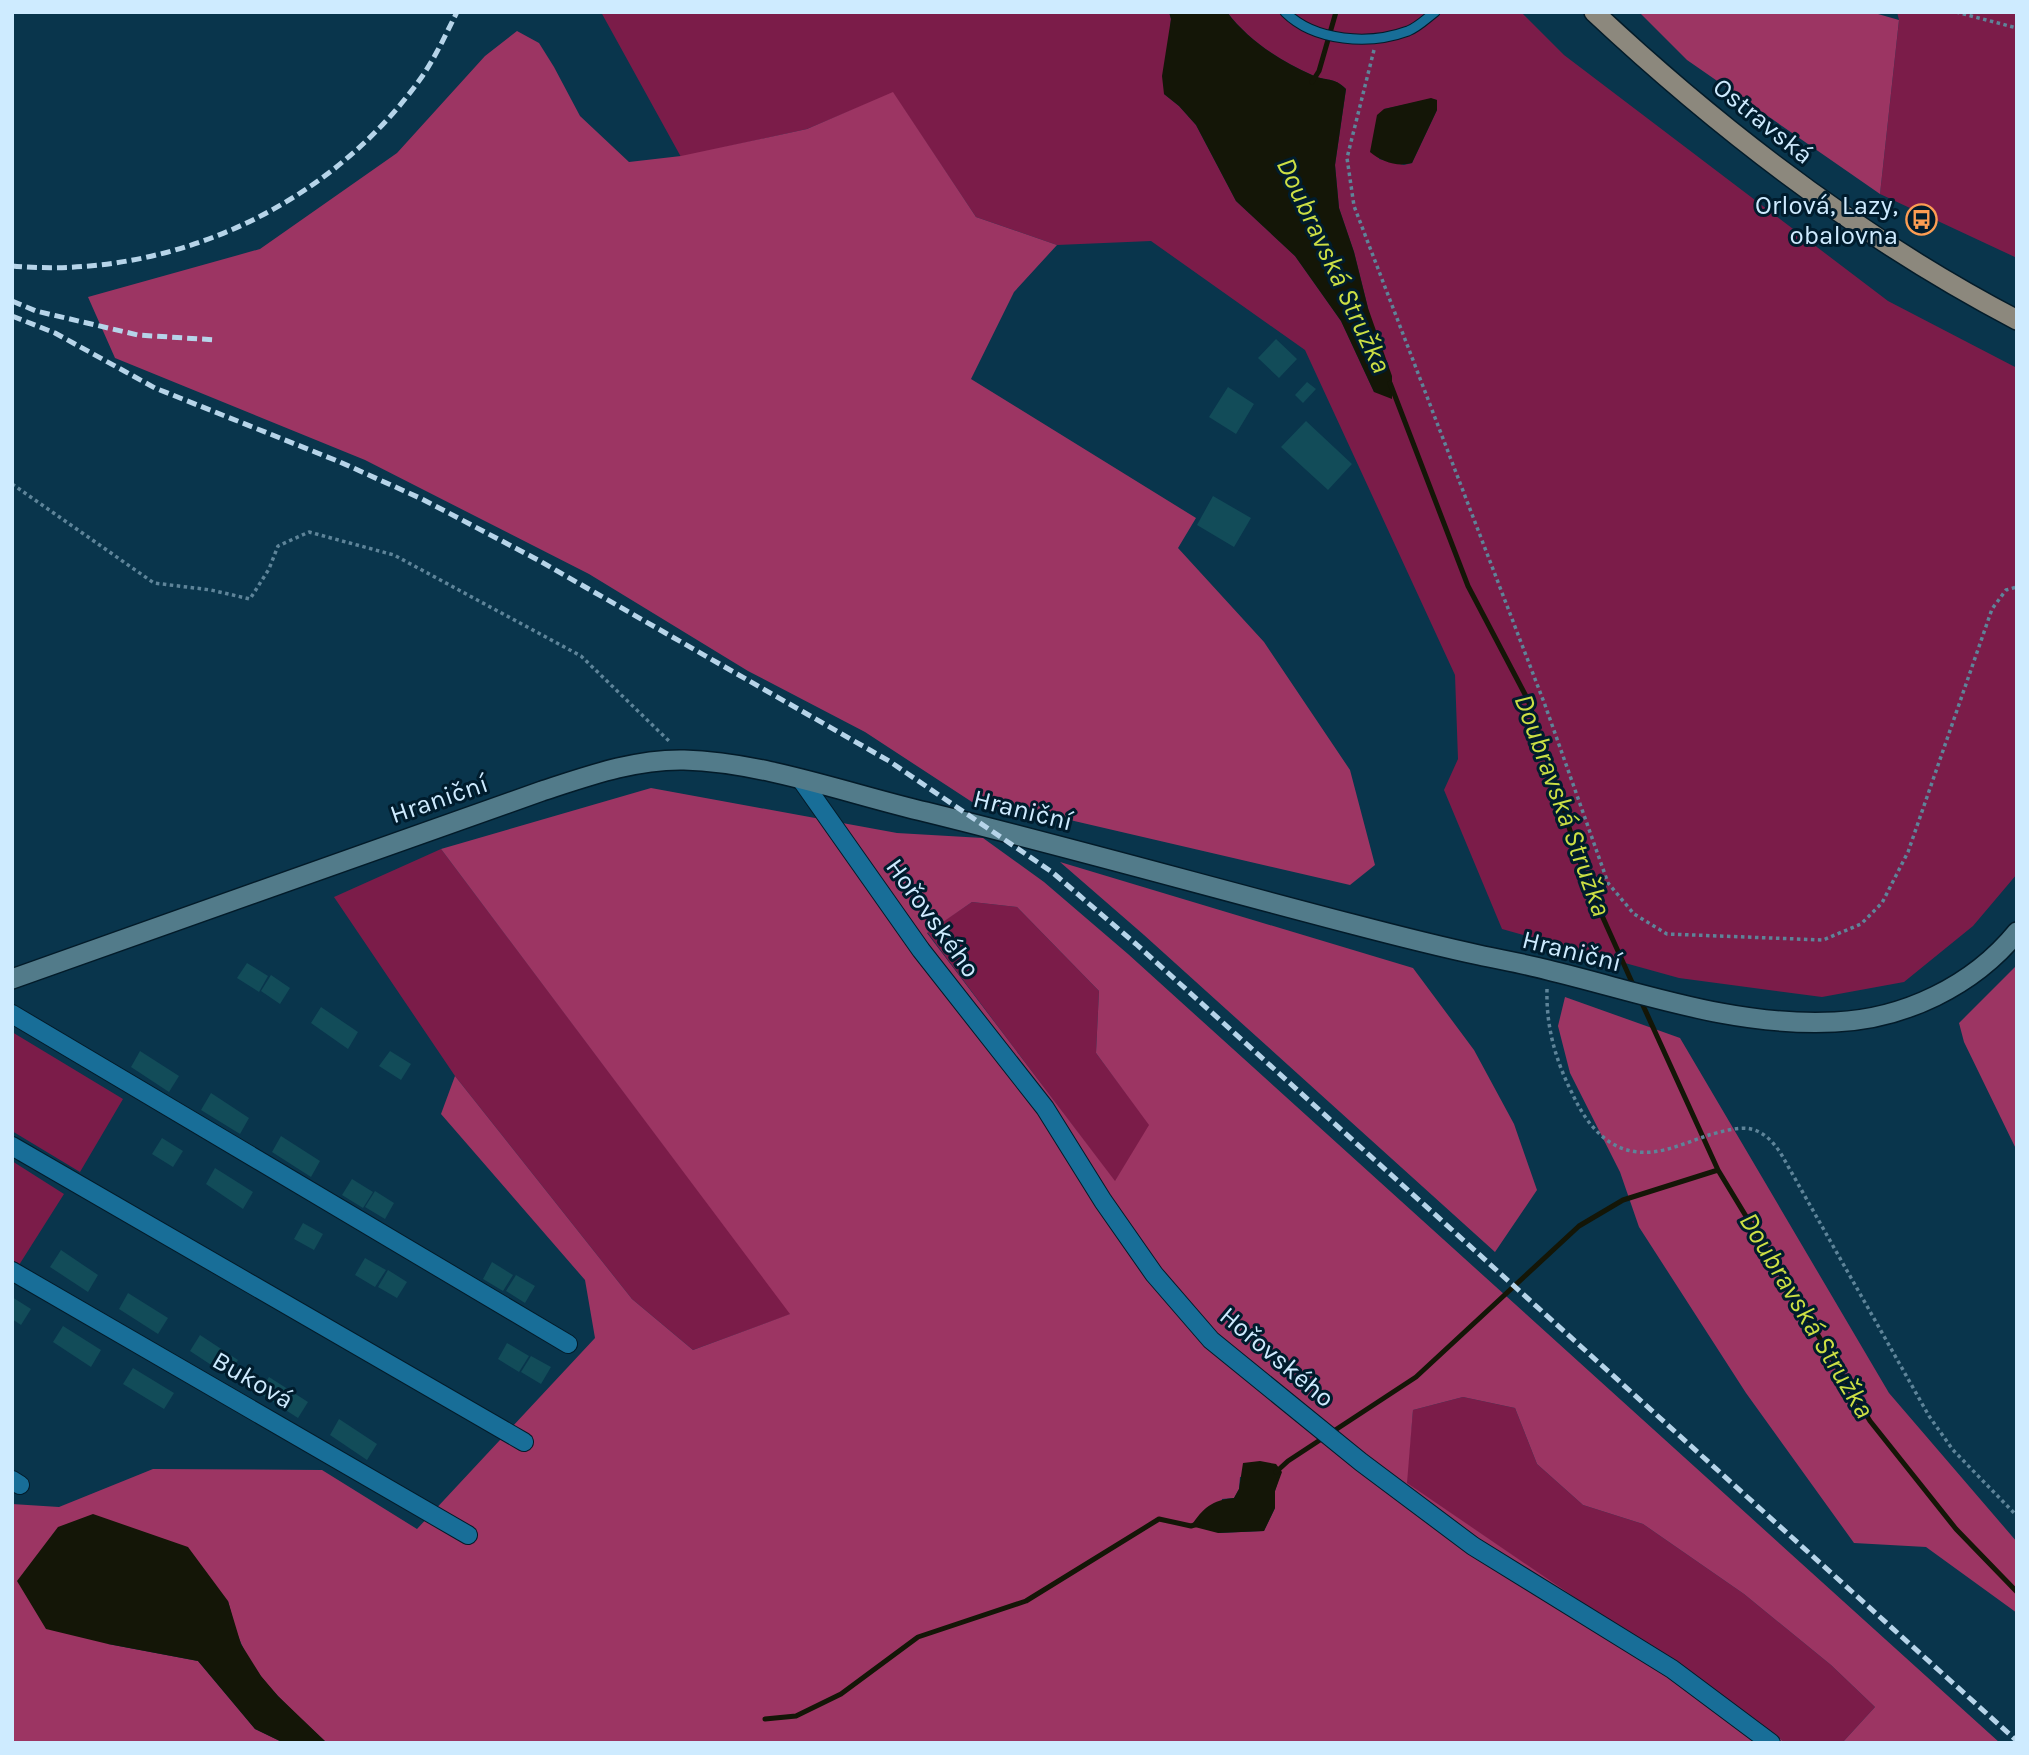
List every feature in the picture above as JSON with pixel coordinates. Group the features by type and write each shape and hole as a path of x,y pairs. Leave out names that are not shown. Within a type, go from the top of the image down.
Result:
{"main road":[{"name":"Ostravská","path":"1594,12 1741,139 1806,189 1902,253 2017,320"},
{"name":"Hraniční","path":"12,979 597,772 644,763 689,760 742,766 1352,924 1547,969 1659,1001 1734,1016 1775,1021 1836,1022 1898,1011 1936,996 1974,973 1996,956 2017,932"}],"street":[{"name":"Hořovského","path":"802,781 921,950 1045,1108 1103,1201 1154,1274 1211,1340 1362,1462 1473,1546 1672,1669 1771,1743"},
{"path":"12,1014 568,1344"},
{"path":"12,1146 524,1442"},
{"name":"Buková","path":"12,1271 468,1535"}],"lane":[{"path":"1285,12 1314,31 1342,38 1373,39 1410,30 1435,12"}],"path":[{"path":"1956,12 2017,28"},
{"path":"1373,39 1374,55 1347,159 1354,206 1545,705 1608,883 1634,914 1667,934 1823,940 1861,924 1882,903 1908,852 1992,609 2007,590 2017,587"},
{"path":"12,484 154,583 211,590 250,599 269,569 278,546 309,533 394,555 581,656 689,760"},
{"path":"1547,969 1546,1017 1558,1065 1596,1133 1613,1145 1634,1152 1653,1152 1719,1132 1750,1128 1769,1138 1780,1152 1929,1416 1953,1450 2017,1516"}],"shaded area":[{"path":"601,12 1169,12 1171,19 1164,94 1196,125 1236,201 1295,256 1341,321 1374,392 1368,308 1354,252 1339,208 1335,165 1346,89 1337,82 1312,75 1277,56 1255,41 1227,12 1521,12 1564,55 1888,301 2017,368 2017,874 1973,926 1904,982 1822,997 1679,978 1502,929 1444,790 1458,759 1455,675 1305,350 1151,241 1057,245 976,217 893,93 807,129 681,157","holes":["1437,100 1437,110 1412,163 1404,165 1379,159 1384,109"]},
{"path":"1639,12 1871,12 1899,20 1880,194 1687,60"},
{"path":"1897,12 2017,12 2017,258 1880,194 1899,20"},
{"path":"517,31 539,43 580,116 629,162 681,156 807,129 893,92 976,217 1057,245 1014,292 971,379 1196,518 1178,548 1264,642 1350,770 1375,865 1350,885 1057,817 972,802 865,732 748,671 589,574 365,460 115,358 88,297 260,249 397,153 485,56"},
{"path":"651,788 897,833 983,838 1044,882 1128,954 2000,1743 1842,1743 1875,1707 1831,1665 1744,1594 1643,1524 1583,1505 1537,1464 1515,1408 1463,1397 1413,1410 1407,1483 1785,1743 327,1743 279,1697 257,1671 239,1638 228,1601 108,1644 198,1661 255,1729 284,1743 12,1743 12,1504 59,1507 153,1469 322,1470 417,1529 595,1338 585,1280 441,1114 455,1076 632,1299 693,1350 790,1314 441,849","holes":["972,902 1017,907 1099,991 1096,1053 1149,1125 1115,1181 927,933","1281,1472 1275,1491 1275,1508 1264,1531 1218,1533 1222,1499 1234,1498 1239,1489 1240,1477"]},
{"path":"441,849 791,1314 693,1350 632,1299 455,1076 334,897"},
{"path":"1060,862 1413,968 1474,1050 1514,1124 1537,1190 1495,1252 1144,935"},
{"path":"972,902 1017,907 1099,991 1096,1053 1150,1125 1115,1182 927,932"},
{"path":"2017,965 2017,1151 1964,1042 1959,1023"},
{"path":"1565,997 1680,1038 1889,1393 2017,1542 2017,1613 1926,1547 1854,1543 1746,1393 1639,1227 1620,1172 1570,1073 1558,1026"},
{"path":"12,1032 123,1099 80,1172 12,1131"},
{"path":"12,1161 64,1194 19,1265 12,1261"},
{"path":"1463,1397 1515,1408 1537,1464 1583,1505 1643,1524 1744,1594 1831,1665 1875,1707 1842,1743 1785,1743 1406,1483 1413,1410"}],"water":[{"path":"1169,12 1227,12 1255,41 1277,56 1312,75 1337,82 1346,89 1335,165 1339,208 1354,252 1368,308 1392,376 1392,399 1374,392 1341,321 1295,256 1236,201 1196,125 1164,94 1162,76 1171,19"},
{"path":"1431,98 1437,100 1437,110 1412,163 1390,163 1370,152 1377,115 1384,109"},
{"path":"1260,1461 1276,1464 1282,1472 1275,1491 1275,1508 1264,1531 1218,1533 1191,1526 1209,1506 1234,1498 1239,1489 1243,1463"},
{"path":"93,1514 188,1547 228,1601 241,1644 261,1676 327,1743 284,1743 255,1729 198,1661 46,1629 17,1581 58,1527"}],"building":[{"path":"1276,339 1297,359 1279,378 1258,358"},
{"path":"1307,382 1316,389 1303,403 1295,395"},
{"path":"1228,387 1254,404 1236,434 1209,417"},
{"path":"1306,421 1352,464 1328,490 1281,447"},
{"path":"1213,496 1251,518 1234,547 1197,525"},
{"path":"247,963 268,976 259,992 237,978"},
{"path":"271,975 290,988 280,1004 261,991"},
{"path":"321,1007 358,1032 348,1049 311,1023"},
{"path":"140,1051 179,1076 169,1092 131,1067"},
{"path":"390,1051 411,1064 401,1080 379,1066"},
{"path":"211,1093 249,1118 240,1134 201,1110"},
{"path":"281,1136 320,1161 311,1177 272,1152"},
{"path":"162,1138 183,1151 173,1167 152,1154"},
{"path":"215,1168 253,1192 243,1209 206,1184"},
{"path":"352,1179 373,1192 363,1208 342,1195"},
{"path":"375,1191 394,1203 385,1219 365,1207"},
{"path":"303,1223 323,1234 314,1250 294,1239"},
{"path":"61,1250 98,1275 88,1292 50,1267"},
{"path":"365,1258 386,1270 375,1287 355,1275"},
{"path":"492,1262 513,1275 503,1291 483,1279"},
{"path":"388,1270 407,1282 397,1298 378,1287"},
{"path":"516,1275 535,1286 525,1303 506,1291"},
{"path":"128,1293 168,1318 158,1334 119,1309"},
{"path":"12,1297 31,1309 21,1325 12,1319"},
{"path":"63,1326 101,1350 91,1367 53,1342"},
{"path":"200,1335 238,1360 228,1376 190,1351"},
{"path":"507,1343 529,1356 519,1372 498,1359"},
{"path":"531,1356 551,1367 541,1384 521,1372"},
{"path":"133,1368 174,1393 164,1409 123,1384"},
{"path":"269,1377 308,1402 298,1418 259,1393"},
{"path":"339,1419 377,1444 367,1460 330,1435"}],"waterway":[{"path":"1312,82 1319,71 1336,12"},
{"name":"Doubravská Stružka","path":"1390,383 1468,586 1528,700 1586,880 1635,989"},
{"name":"Doubravská Stružka","path":"1641,1001 1718,1170 1870,1421 1956,1529 2017,1592"},
{"path":"1276,1472 1288,1461 1416,1377 1579,1226 1623,1200 1718,1170"},
{"path":"765,1719 796,1716 841,1694 918,1637 1026,1601 1159,1519 1191,1526 1198,1524"}],"railway":[{"path":"12,266 71,267 129,261 186,247 241,226 293,198 340,164 383,124 421,78 457,12"},
{"path":"12,301 36,311 138,335 216,340"},
{"path":"12,316 55,333 155,388 340,462 422,499 538,560 889,761 1052,872 1136,944 2017,1741"}],"place":[{"name":"Orlová, Lazy, obalovna","path":"1921,220"}]}
